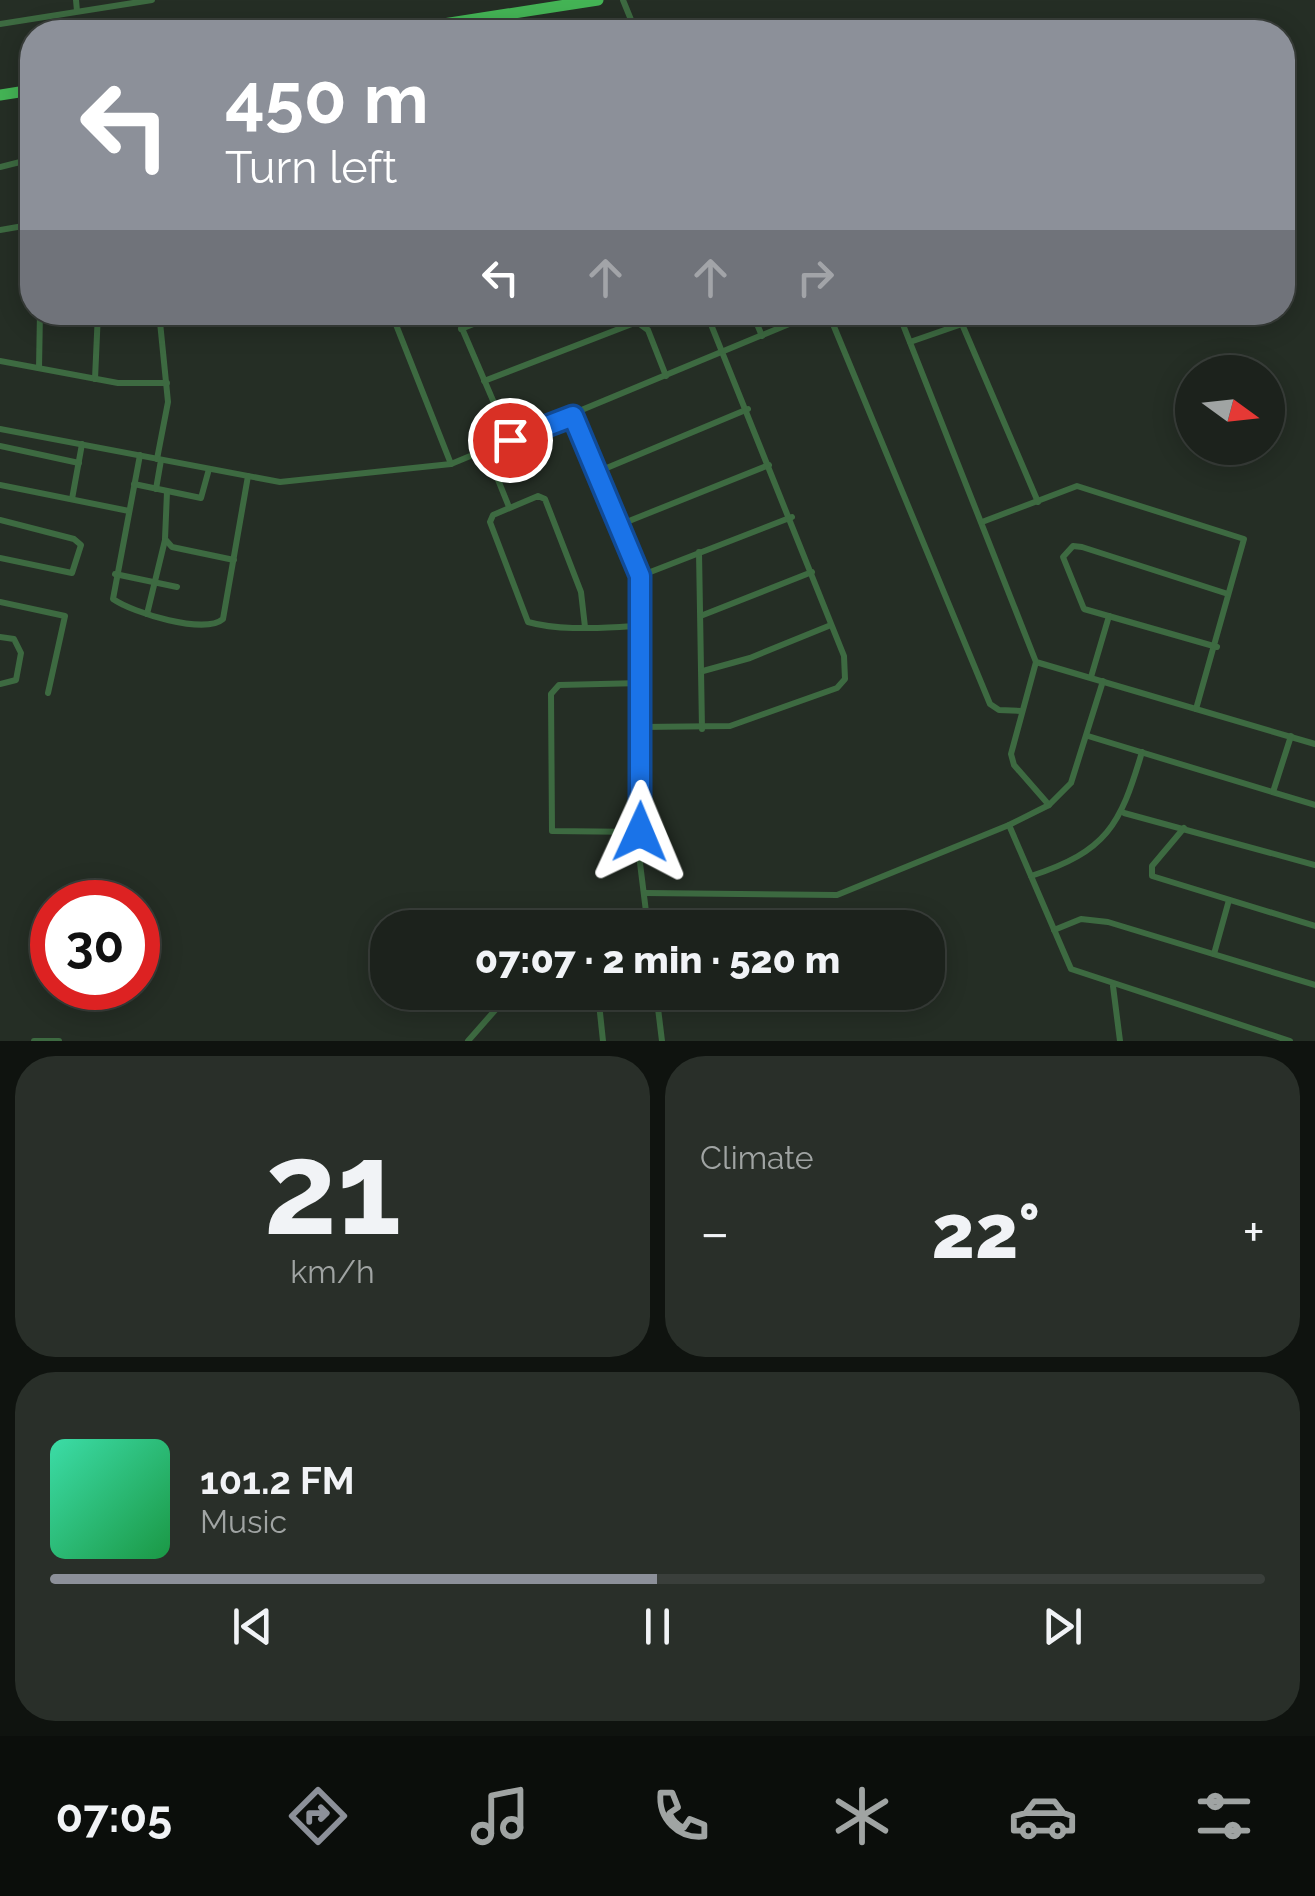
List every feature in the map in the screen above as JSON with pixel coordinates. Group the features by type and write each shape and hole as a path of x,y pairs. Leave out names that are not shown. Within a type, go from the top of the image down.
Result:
{"highway":[{"path":"460,20 539,4 598,0"}],"street":[{"path":"76,0 77,11"},
{"path":"24,20 152,0"},
{"path":"0,87 0,95"},
{"path":"39,368 40,325"},
{"path":"95,379 97,325"},
{"path":"156,489 168,383 161,325"},
{"path":"396,325 451,464"},
{"path":"461,325 510,440"},
{"path":"462,329 472,325"},
{"path":"484,381 628,325"},
{"path":"640,325 648,330 666,376"},
{"path":"642,728 730,726 837,688 846,668 792,517 711,325"},
{"path":"757,325 762,336"},
{"path":"0,429 280,482 451,464 788,325"},
{"path":"833,325 990,704 999,710 1021,711"},
{"path":"903,325 1036,662 1012,741 1014,766 1048,805"},
{"path":"910,342 959,325"},
{"path":"962,325 1038,502"},
{"path":"0,361 140,386 168,383"},
{"path":"597,472 748,409"},
{"path":"573,416 640,576 640,832 646,910"},
{"path":"72,500 82,444"},
{"path":"0,446 79,464"},
{"path":"486,450 509,507"},
{"path":"140,456 112,599 147,614 214,627 223,618 248,476"},
{"path":"619,525 769,464"},
{"path":"134,484 201,498 208,469"},
{"path":"0,485 129,511"},
{"path":"982,522 1077,486 1238,536 1245,544 1196,709"},
{"path":"147,614 165,539 167,492"},
{"path":"585,627 580,592 545,499 538,496 493,515 490,522 526,620 531,624 585,627 642,626"},
{"path":"640,576 792,517"},
{"path":"0,520 74,539 81,545 72,573 0,558"},
{"path":"165,539 182,552 234,560"},
{"path":"1217,646 1084,610 1063,557 1073,546 1228,594"},
{"path":"699,552 702,729"},
{"path":"703,614 812,572"},
{"path":"115,574 178,587"},
{"path":"0,602 65,616 48,693"},
{"path":"1090,678 1109,616"},
{"path":"703,672 750,658 831,625"},
{"path":"0,637 14,640 22,653 16,680 0,684"},
{"path":"1036,662 1315,744"},
{"path":"644,894 837,894 1008,825 1048,805 1071,783 1103,681"},
{"path":"640,832 552,830 551,694 559,685 642,683"},
{"path":"1088,736 1315,805"},
{"path":"1273,792 1290,736"},
{"path":"1030,876 1082,857 1124,813 1142,752"},
{"path":"1124,813 1315,865"},
{"path":"1008,825 1071,969 1113,986 1290,1041"},
{"path":"1184,828 1152,866 1150,875 1315,926"},
{"path":"1214,954 1229,900"},
{"path":"1054,930 1094,919 1315,985"},
{"path":"1113,986 1120,1041"},
{"path":"468,1041 495,1010"},
{"path":"600,1010 603,1041"},
{"path":"658,1010 662,1041"},
{"path":"34,1041 59,1041"}],"route":[{"path":"510,440 573,416 640,576 640,832"}]}
